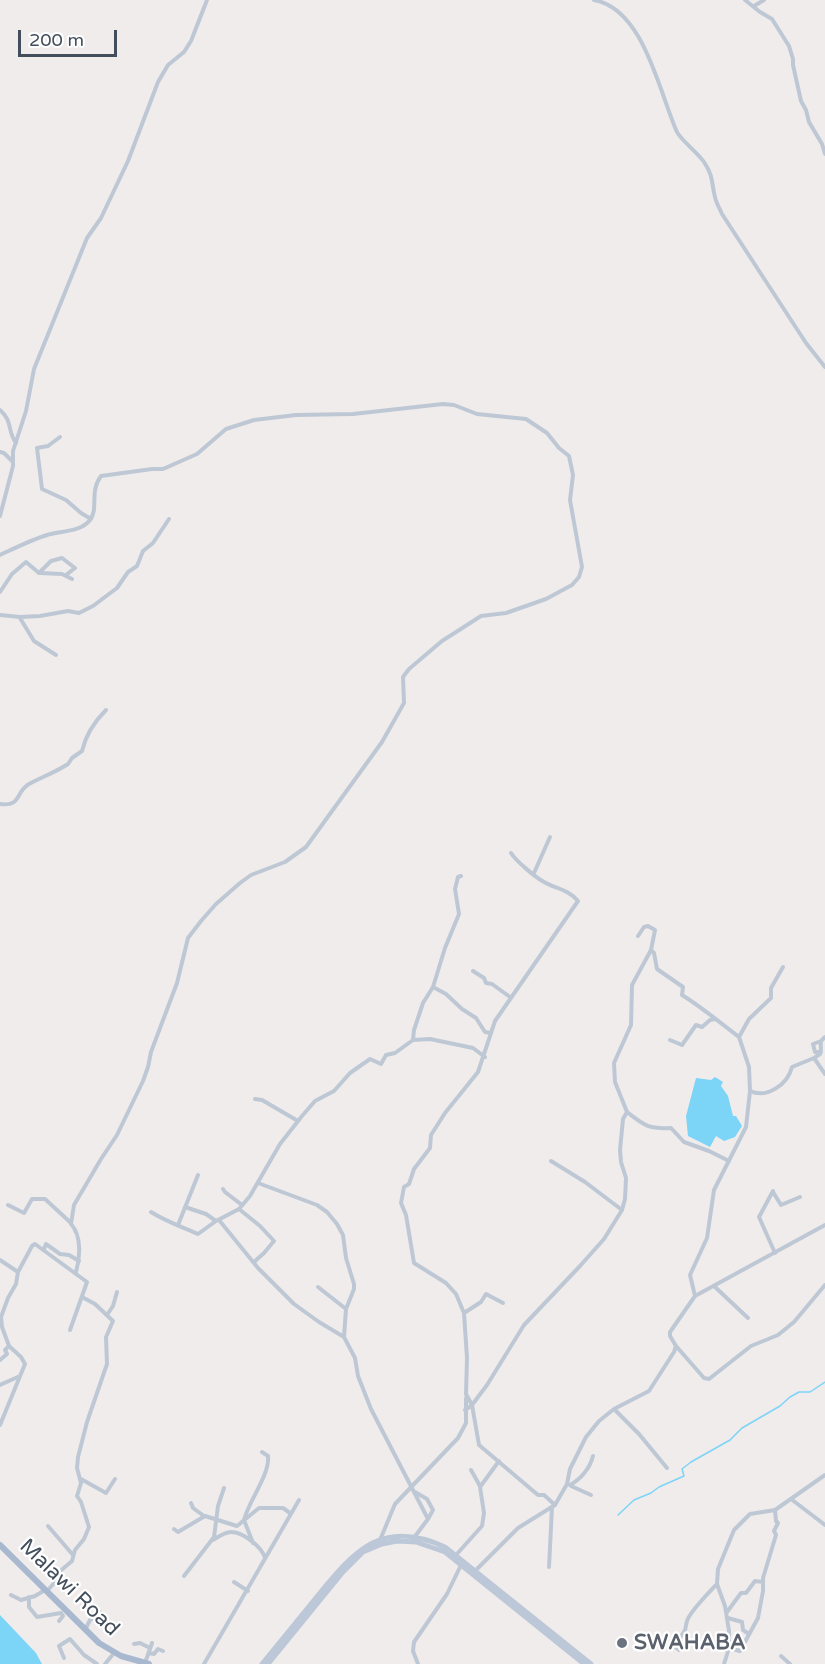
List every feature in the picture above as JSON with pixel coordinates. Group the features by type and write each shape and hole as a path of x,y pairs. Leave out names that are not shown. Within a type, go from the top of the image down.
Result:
{"main road":[{"path":"262,1664 339,1570 360,1549 379,1540 395,1536 434,1542 456,1555 584,1664"},
{"path":"268,1664 343,1572 363,1552 382,1544 413,1539 442,1551 474,1572 591,1664"},
{"name":"Malawi Road","path":"0,1545 99,1643 114,1653 147,1663"}],"street":[{"path":"0,515 34,369 87,238 101,218 128,161 158,82 168,65 184,52 191,41 207,0"},
{"path":"594,0 606,2 617,10 643,46 678,135 692,147 713,178 715,197 722,214 806,343 825,367"},
{"path":"745,0 772,19 789,46 801,101 825,154"},
{"path":"754,6 764,0"},
{"path":"71,1224 74,1205 117,1135 142,1081 177,983 188,938 201,921 216,904 251,875 285,862 306,847 382,742 404,703 403,677 409,669 442,641 481,616 506,613 546,599 572,585 579,577 582,567 570,500 573,475 569,456 547,433 526,419 477,414 454,405 353,414 296,415 254,420 226,429 197,454 163,469 101,476 94,485 91,519"},
{"path":"0,410 9,420 11,436 16,443"},
{"path":"60,437 48,446 38,448 42,489 66,500 91,519"},
{"path":"0,452 13,462"},
{"path":"0,555 49,534 70,531 91,519"},
{"path":"0,615 20,617 68,611 79,613 97,604 117,588 128,572 137,566 143,551 153,543 169,519"},
{"path":"39,573 51,561 62,558 75,568 66,575"},
{"path":"0,592 12,574 26,562 39,573 66,575 72,579"},
{"path":"20,617 33,641 56,655"},
{"path":"0,804 6,806 13,803 28,784 68,764 82,751 84,740 91,728 106,710"},
{"path":"534,873 550,837"},
{"path":"511,853 516,860 544,883 560,887 578,901 495,1021 485,1057 478,1072 445,1113 431,1135 430,1148 414,1169 411,1180 404,1187 401,1199 414,1263 446,1283 456,1294 464,1313 466,1397 479,1445 538,1495 544,1495 554,1506 549,1567"},
{"path":"413,1040 423,1003 433,987 459,914 456,890 458,877 461,876"},
{"path":"638,936 644,927 653,927 655,932 651,951 632,985 631,1025 614,1063 615,1082 627,1112 647,1126 656,1129 671,1128 684,1142 729,1161"},
{"path":"651,951 654,952 657,969 683,987 682,995 739,1036 749,1066 750,1091 746,1127 714,1190 707,1238 690,1275 695,1296"},
{"path":"739,1036 749,1019 771,998 771,988 783,967"},
{"path":"472,971 510,998"},
{"path":"433,987 446,994 476,1018 485,1032 491,1034"},
{"path":"670,1040 682,1045 696,1025 702,1027 715,1018"},
{"path":"821,1052 815,1052 813,1044 825,1036"},
{"path":"151,1212 198,1234 241,1207 280,1144 315,1101 334,1090 350,1073 370,1059 381,1064 386,1055 395,1053 413,1040 452,1043 461,1047 473,1048 485,1057"},
{"path":"820,1041 821,1052"},
{"path":"750,1091 758,1094 765,1093 789,1077 792,1067 814,1058 821,1052"},
{"path":"814,1058 825,1074"},
{"path":"255,1099 262,1100 298,1121"},
{"path":"379,1540 393,1507 413,1490 458,1438 466,1423 468,1405 487,1385 524,1325 604,1239 622,1210 626,1178 620,1150 623,1119 627,1112"},
{"path":"551,1161 585,1182 622,1210"},
{"path":"178,1225 198,1175"},
{"path":"258,1182 317,1205 327,1212 337,1224 343,1235 346,1258 354,1284 346,1309 344,1337"},
{"path":"223,1189 274,1241 254,1262"},
{"path":"775,1253 759,1215 773,1191 782,1205 800,1197"},
{"path":"8,1205 24,1213 32,1199 45,1198 76,1229 79,1261 76,1272"},
{"path":"185,1207 217,1220 299,1308 344,1337 355,1358 358,1376 371,1409 428,1519"},
{"path":"825,1225 695,1296 670,1332 670,1336 704,1378 709,1379 751,1346 778,1335 794,1322 825,1285"},
{"path":"0,1425 25,1364 9,1346 1,1317 16,1284 18,1272 35,1244 87,1282 70,1330"},
{"path":"44,1250 46,1244 60,1254 69,1255 79,1261"},
{"path":"0,1260 18,1272"},
{"path":"714,1286 748,1318"},
{"path":"318,1287 346,1309"},
{"path":"107,1315 113,1306 117,1292"},
{"path":"464,1313 481,1302 486,1293 503,1303"},
{"path":"11,1594 21,1600 46,1590 57,1580 59,1572 71,1563 89,1527 77,1496 81,1479 77,1468 78,1457 87,1422 93,1411 107,1364 106,1337 113,1321 95,1304 82,1297"},
{"path":"0,1360 7,1354 5,1350 9,1346"},
{"path":"569,1485 570,1469 586,1437 599,1421 614,1409 650,1391 676,1346"},
{"path":"0,1385 20,1376"},
{"path":"0,1408 5,1413"},
{"path":"614,1409 639,1434 667,1468"},
{"path":"253,1543 244,1520 268,1465 268,1456 262,1452"},
{"path":"474,1572 518,1528 554,1506 569,1485 585,1471 593,1455"},
{"path":"480,1487 499,1461"},
{"path":"456,1555 482,1526 484,1513 480,1487 471,1470"},
{"path":"724,1664 729,1648 728,1618 717,1584 718,1569 734,1530 750,1514 775,1510 825,1475"},
{"path":"81,1479 106,1493 115,1479"},
{"path":"569,1485 591,1495"},
{"path":"184,1576 212,1540 224,1488"},
{"path":"413,1490 427,1499 433,1510 413,1539"},
{"path":"791,1499 825,1525"},
{"path":"204,1664 299,1500"},
{"path":"191,1503 193,1508 205,1516 234,1526 258,1508 283,1508 290,1513"},
{"path":"729,1648 740,1651 760,1609 767,1559 778,1524 775,1510"},
{"path":"174,1529 178,1532 205,1516"},
{"path":"48,1526 73,1556"},
{"path":"212,1540 231,1532 243,1536 262,1551 265,1558"},
{"path":"418,1664 413,1651 414,1642 447,1594 462,1564"},
{"path":"726,1612 741,1593 746,1593 754,1581 763,1582"},
{"path":"234,1582 248,1591"},
{"path":"679,1650 674,1646 685,1632 690,1616 700,1605 705,1594 717,1584"},
{"path":"29,1597 28,1607 36,1617 61,1613 63,1616 59,1621"},
{"path":"84,1630 91,1618 97,1620 100,1612"},
{"path":"728,1618 742,1622 742,1630 750,1634"},
{"path":"64,1658 59,1646 70,1639 84,1655 97,1664"},
{"path":"134,1644 140,1642 154,1654 158,1649 163,1651"},
{"path":"147,1663 146,1657 152,1643"},
{"path":"105,1664 114,1653"},
{"path":"781,1656 790,1664"}],"water":[{"path":"715,1077 723,1082 721,1086 728,1096 733,1116 736,1116 742,1126 735,1137 724,1141 716,1136 710,1147 688,1136 686,1116 696,1078 711,1080"},
{"path":"0,1615 36,1653 42,1664 0,1664"}],"waterway":[{"path":"618,1515 634,1500 684,1476 682,1469 691,1462 730,1440 742,1428 780,1406 790,1397 799,1392 810,1392 825,1382"}],"place":[{"name":"SWAHABA","path":"622,1643"}]}
